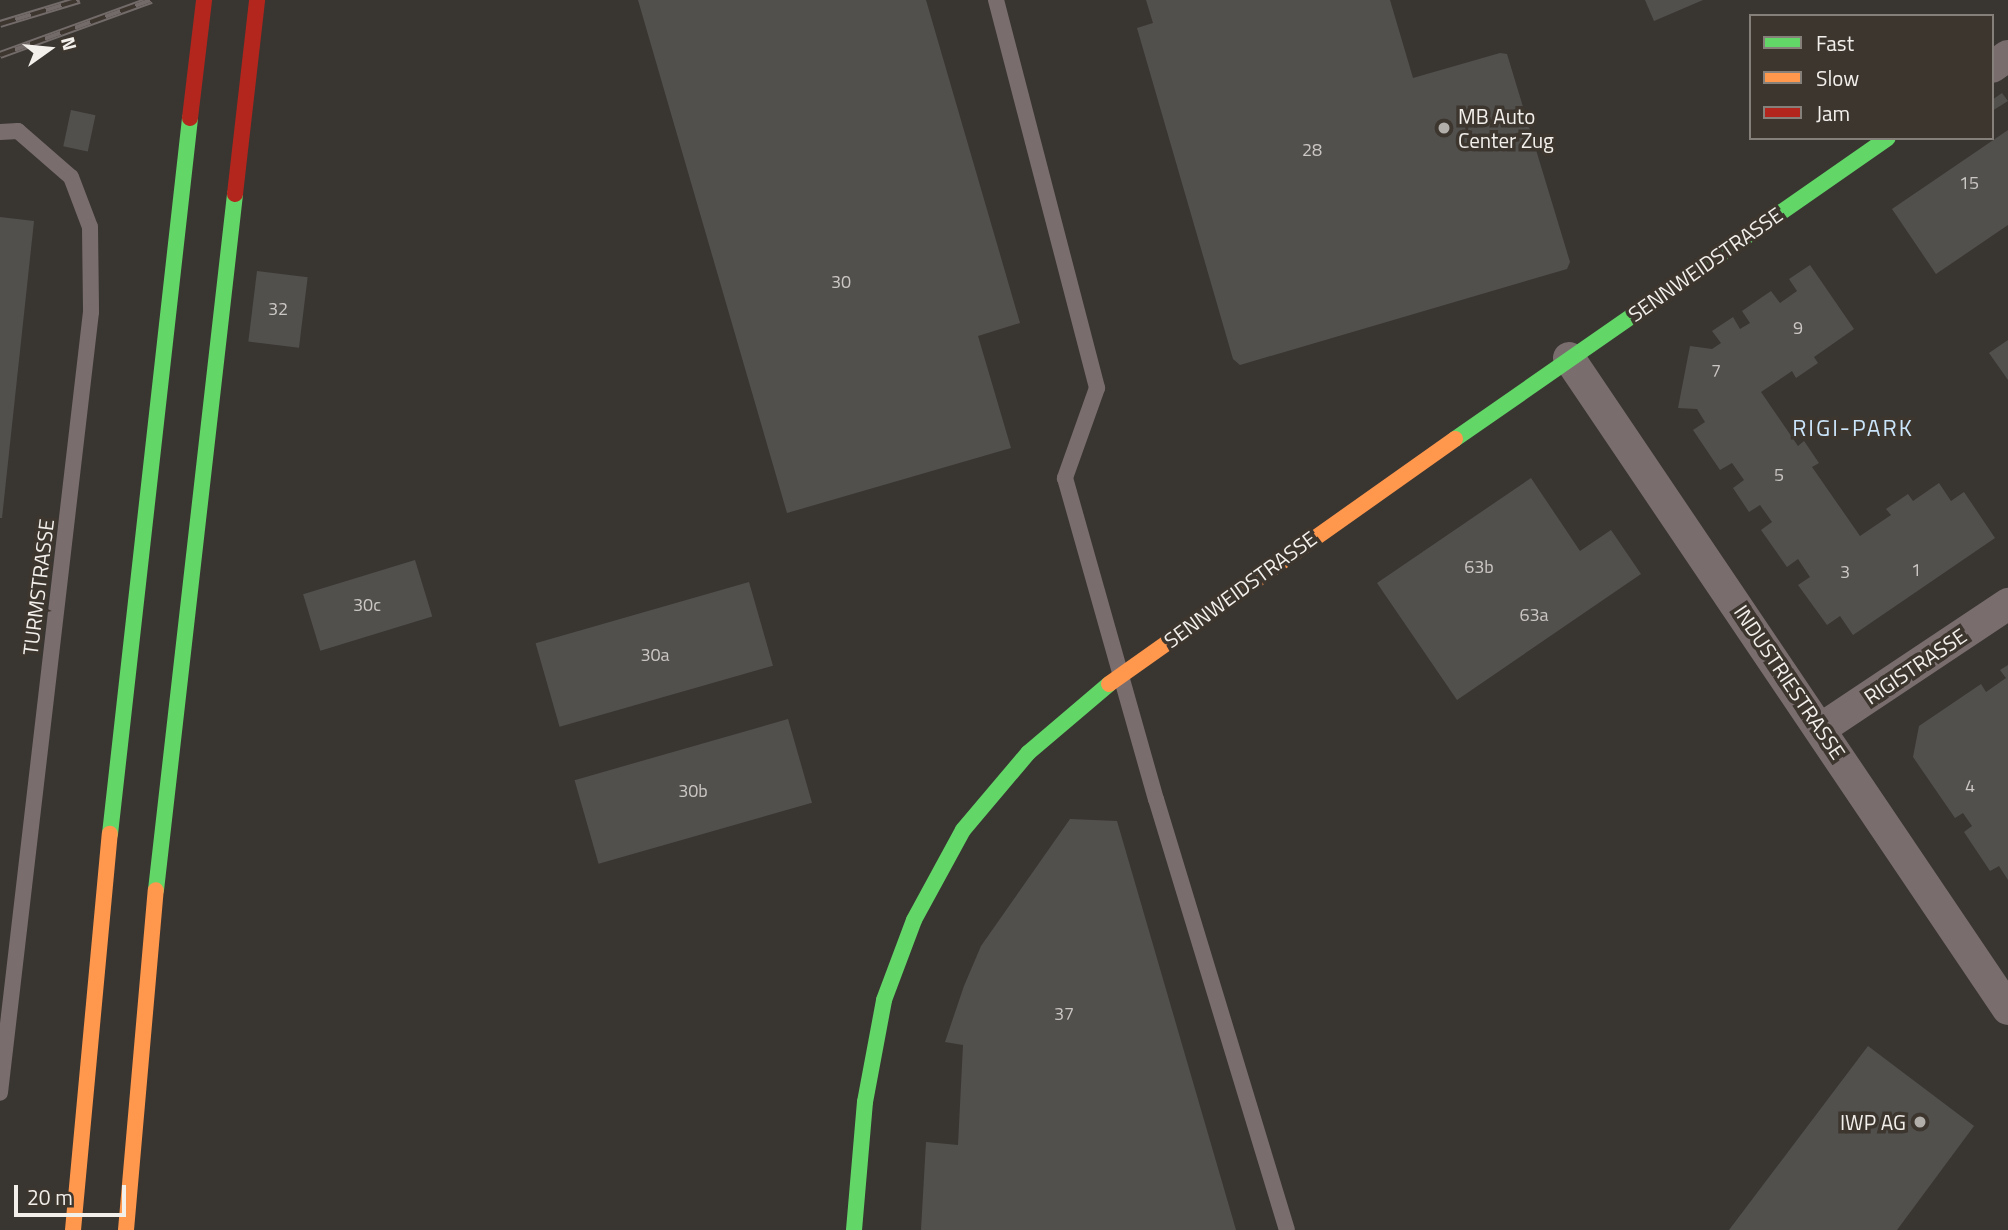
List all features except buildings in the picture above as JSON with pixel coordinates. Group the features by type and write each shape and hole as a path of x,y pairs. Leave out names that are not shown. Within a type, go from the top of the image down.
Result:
{"main road":[{"path":"73,1230 125,679 204,0"},
{"path":"126,1230 160,838 257,0"},
{"name":"SENNWEIDSTRASSE","path":"854,1230 867,1089 884,1000 914,920 963,830 1028,753 1122,675 1569,358 1885,140"}],"street":[{"name":"INDUSTRIESTRASSE","path":"1569,358 1822,729 2008,1009"},
{"name":"RIGISTRASSE","path":"1822,729 2008,604"}],"lane":[{"path":"996,0 1097,388 1065,478 1287,1230"},
{"name":"TURMSTRASSE","path":"0,132 18,131 71,177 90,227 91,312 0,1093"}],"railway":[{"path":"0,24 79,0"},
{"path":"0,55 151,0"}],"traffic: fast":[{"path":"110,834 190,118"},
{"path":"1455,439 1885,140"},
{"path":"156,890 235,194"},
{"path":"854,1230 865,1102 884,1000 914,920 963,830 1028,753 1109,684"}],"traffic: slow":[{"path":"1109,684 1455,439"},
{"path":"73,1230 110,834"},
{"path":"126,1230 156,890"}],"traffic: jam":[{"path":"190,118 204,0"},
{"path":"235,194 257,0"}],"place":[{"name":"MB Auto Center Zug","path":"1444,128"},
{"name":"IWP AG","path":"1920,1122"}],"district":[{"name":"RIGI-PARK","path":"1853,428"}]}
